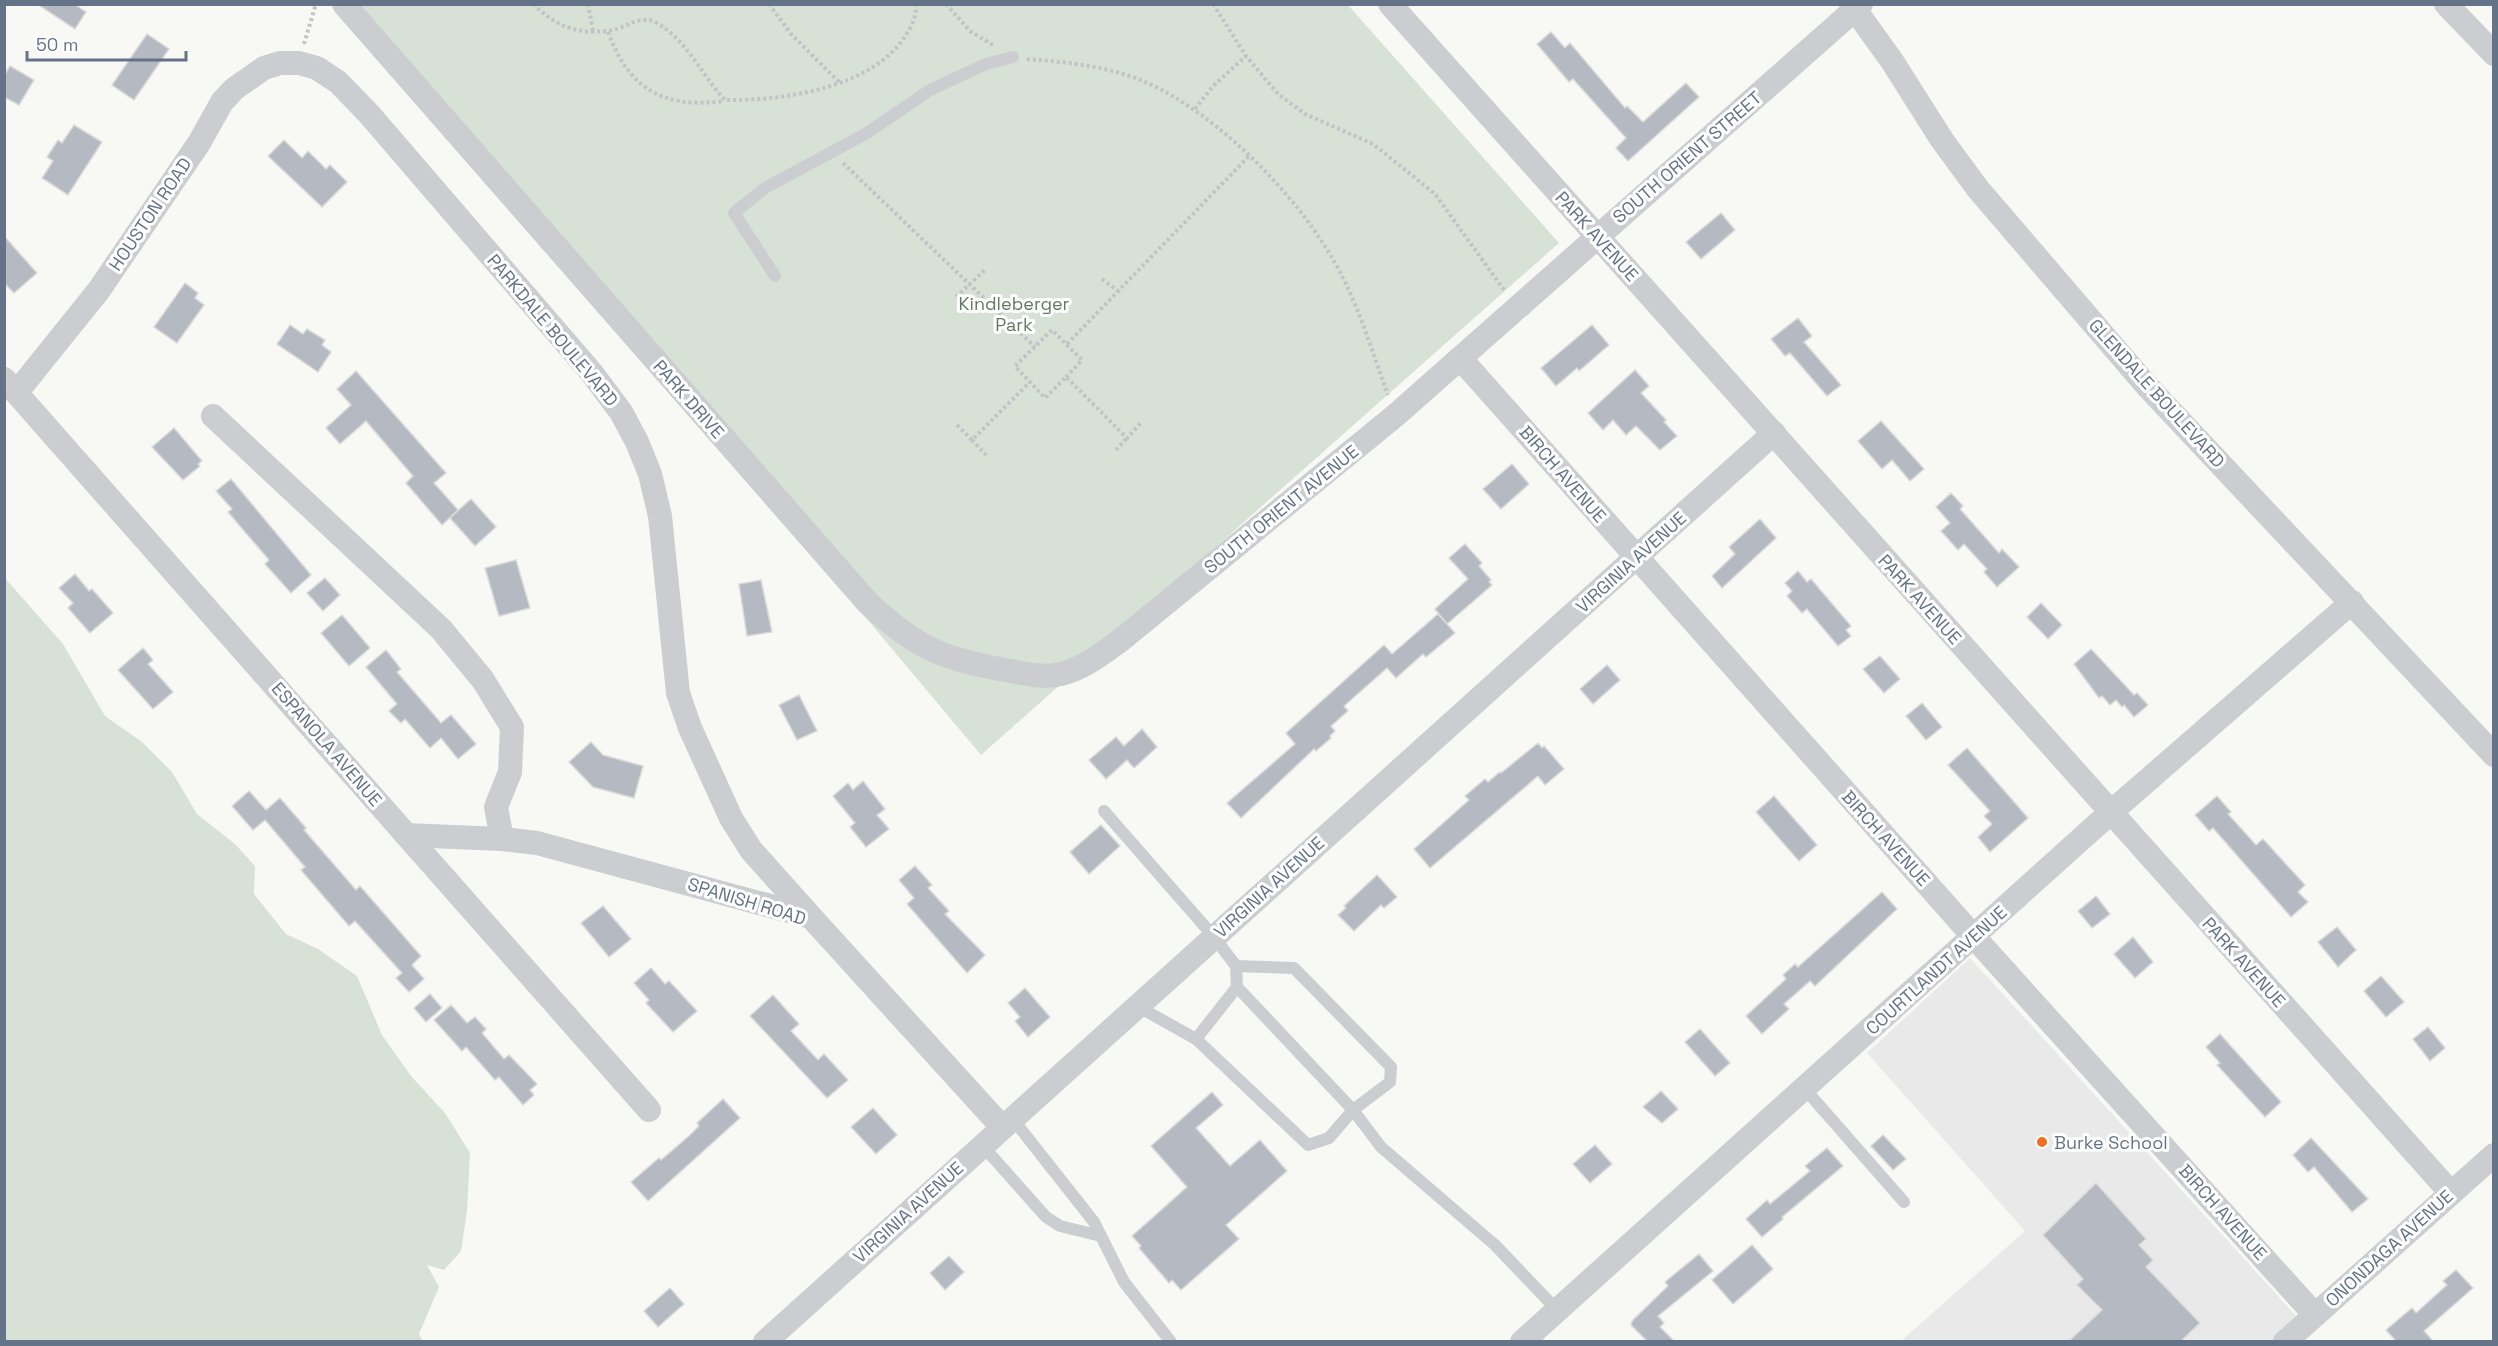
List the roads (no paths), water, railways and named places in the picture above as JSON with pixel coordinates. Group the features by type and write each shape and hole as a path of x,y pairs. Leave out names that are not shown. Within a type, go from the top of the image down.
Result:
{"street":[{"name":"PARK DRIVE","path":"344,4 868,603 895,628 928,649 948,657 969,664 1033,675 1061,674 1098,658"},
{"name":"PARK AVENUE","path":"1390,4 2451,1193"},
{"path":"2446,4 2493,54"},
{"name":"SOUTH ORIENT STREET","path":"1460,358 1856,6"},
{"name":"GLENDALE BOULEVARD","path":"1856,6 1917,104 1978,189 2147,386 2493,755"},
{"name":"HOUSTON ROAD","path":"11,385 99,290 199,143 222,102 234,89 264,68 280,63 299,63"},
{"name":"PARKDALE BOULEVARD","path":"299,63 317,68 338,82 369,114 591,372 621,412 646,463 660,516 678,693 690,728 731,818 751,850 811,917"},
{"name":"SOUTH ORIENT AVENUE","path":"1098,658 1396,415 1460,358"},
{"name":"BIRCH AVENUE","path":"1460,358 1974,937 2314,1315"},
{"name":"ESPANOLA AVENUE","path":"11,385 649,1110"},
{"path":"213,416 441,629 483,680 512,727 510,772 496,807 502,839"},
{"name":"VIRGINIA AVENUE","path":"765,1341 1774,433"},
{"name":"COURTLANDT AVENUE","path":"1522,1341 2110,813 2352,602"},
{"name":"SPANISH ROAD","path":"406,835 502,839 548,846 811,917 1007,1123"},
{"name":"ONONDAGA AVENUE","path":"2285,1341 2493,1155"}],"lane":[{"path":"775,276 734,213 765,188 867,133 930,90 986,64 1013,57"},
{"path":"1104,811 1214,937 1236,966 1237,987 1353,1110 1381,1147 1495,1245 1557,1310"},
{"path":"1137,1006 1196,1039 1308,1145 1329,1138 1353,1110 1390,1082 1391,1067 1294,968 1236,966"},
{"path":"1196,1039 1237,987"},
{"path":"1804,1088 1904,1202"},
{"path":"1007,1123 1094,1222 1124,1282 1171,1341"},
{"path":"982,1145 1046,1217 1060,1226 1101,1236"}],"place":[{"name":"Burke School","path":"2042,1142"}],"park label":[{"name":"Kindleberger Park","path":"1014,313"}]}
